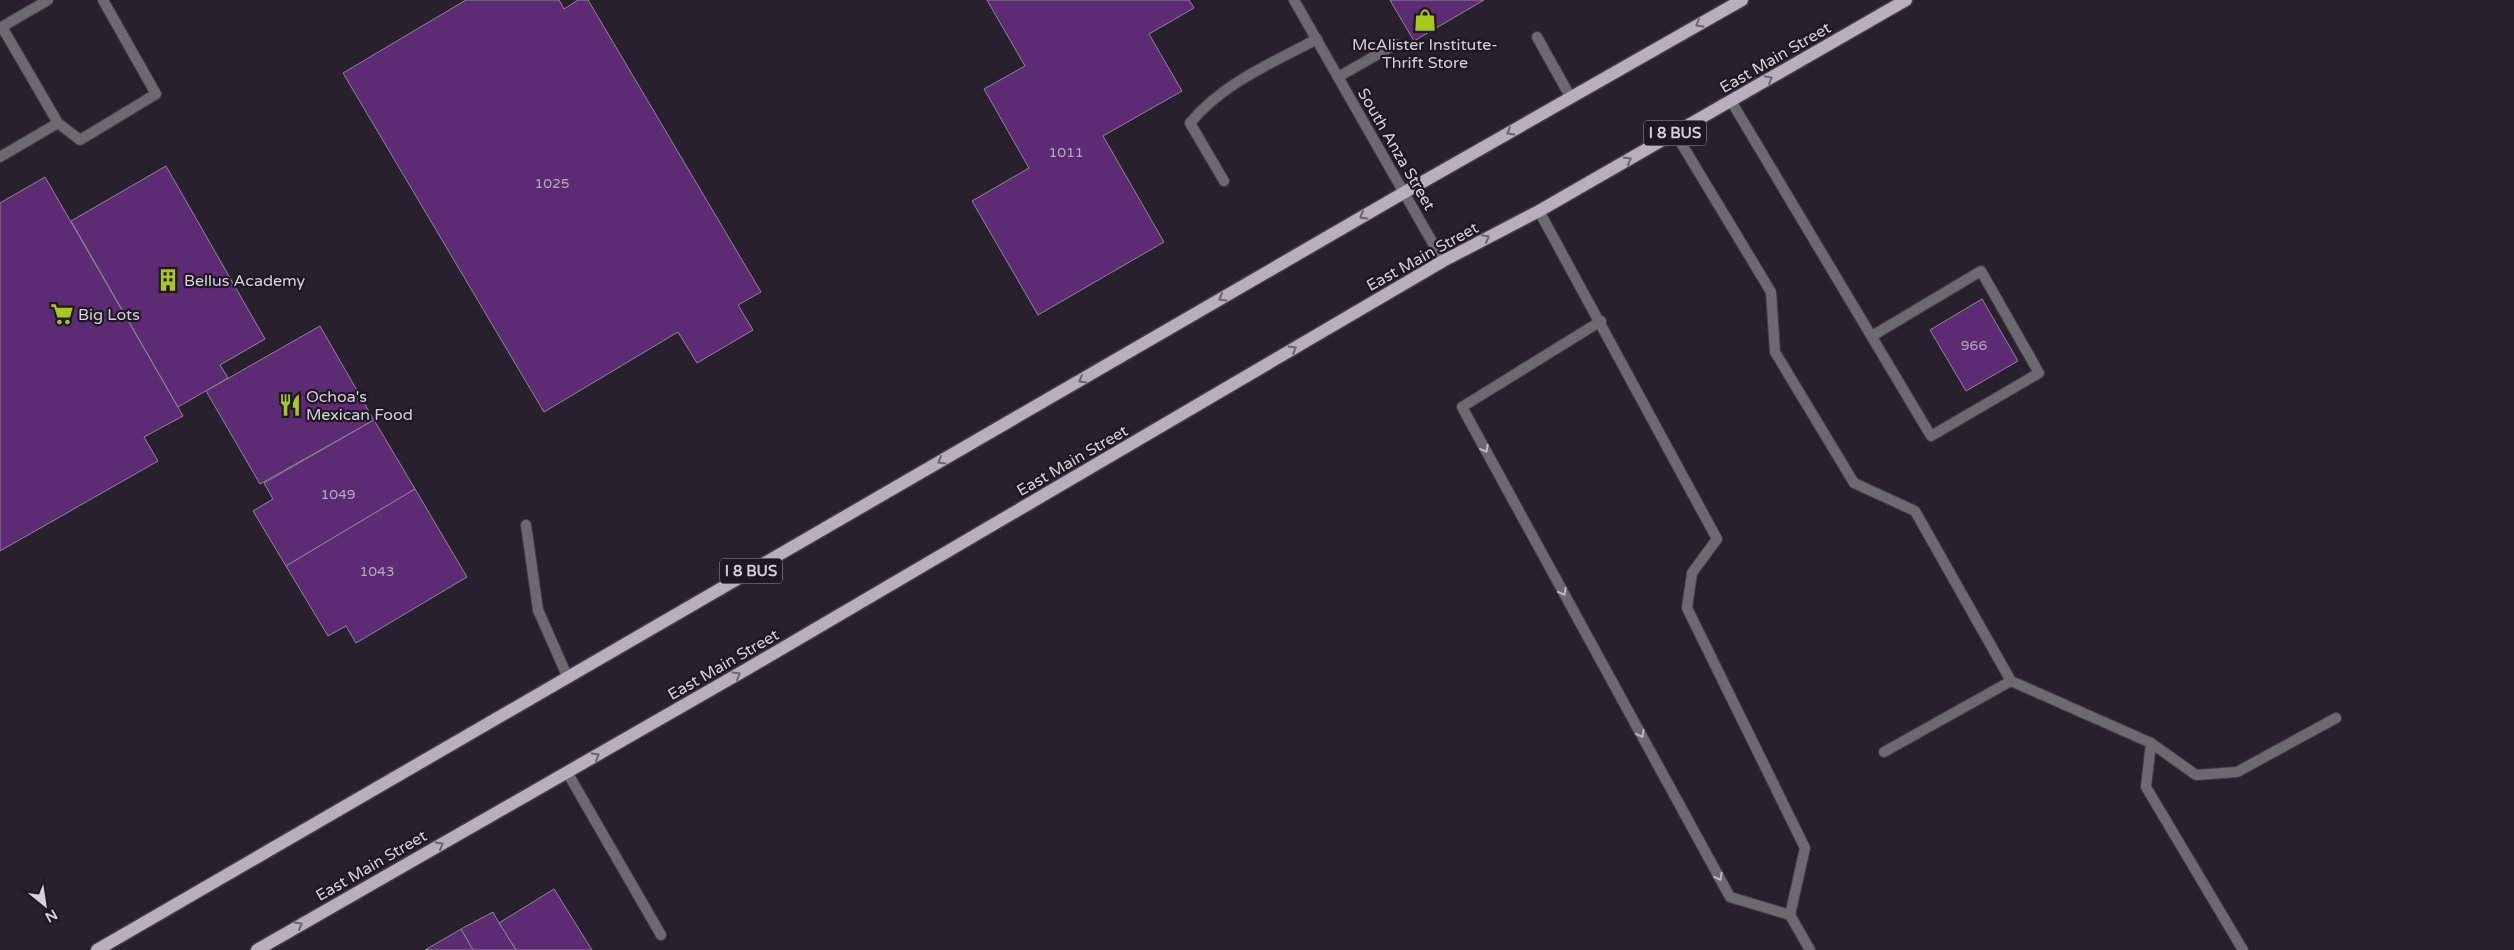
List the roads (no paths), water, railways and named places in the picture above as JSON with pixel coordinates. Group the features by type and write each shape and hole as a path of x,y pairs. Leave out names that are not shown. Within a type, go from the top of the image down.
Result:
{"main road":[{"name":"I 8 BUS","path":"97,950 1405,192 1742,0"},
{"name":"East Main Street","path":"256,950 567,772 1443,261 1539,211 1906,0"}],"street":[{"path":"48,0 1,27 58,123 80,140 156,94 103,0"},
{"name":"South Anza Street","path":"1294,0 1443,261"},
{"path":"1537,37 1571,98"},
{"path":"1224,181 1190,123 1206,104 1227,88 1317,39"},
{"path":"1338,77 1396,44"},
{"path":"1731,101 1931,436 2039,373 1981,271 1872,336"},
{"path":"0,157 58,123"},
{"path":"1675,133 1771,292 1776,352 1854,483 1915,512 2011,681 2151,744 2196,775 2237,772 2336,718"},
{"path":"1539,211 1601,321 1717,538 1692,573 1687,608 1806,848 1790,915 1810,950"},
{"path":"1601,321 1462,407 1730,897 1790,915"},
{"path":"526,525 538,610 568,678"},
{"path":"1884,752 2011,681"},
{"path":"2151,744 2146,787 2243,950"},
{"path":"567,772 661,935"}],"place":[{"name":"McAlister Institute- Thrift Store","path":"1425,20"},
{"name":"Bellus Academy","path":"168,280"},
{"name":"Big Lots","path":"62,314"},
{"name":"Ochoa's Mexican Food","path":"290,405"}]}
